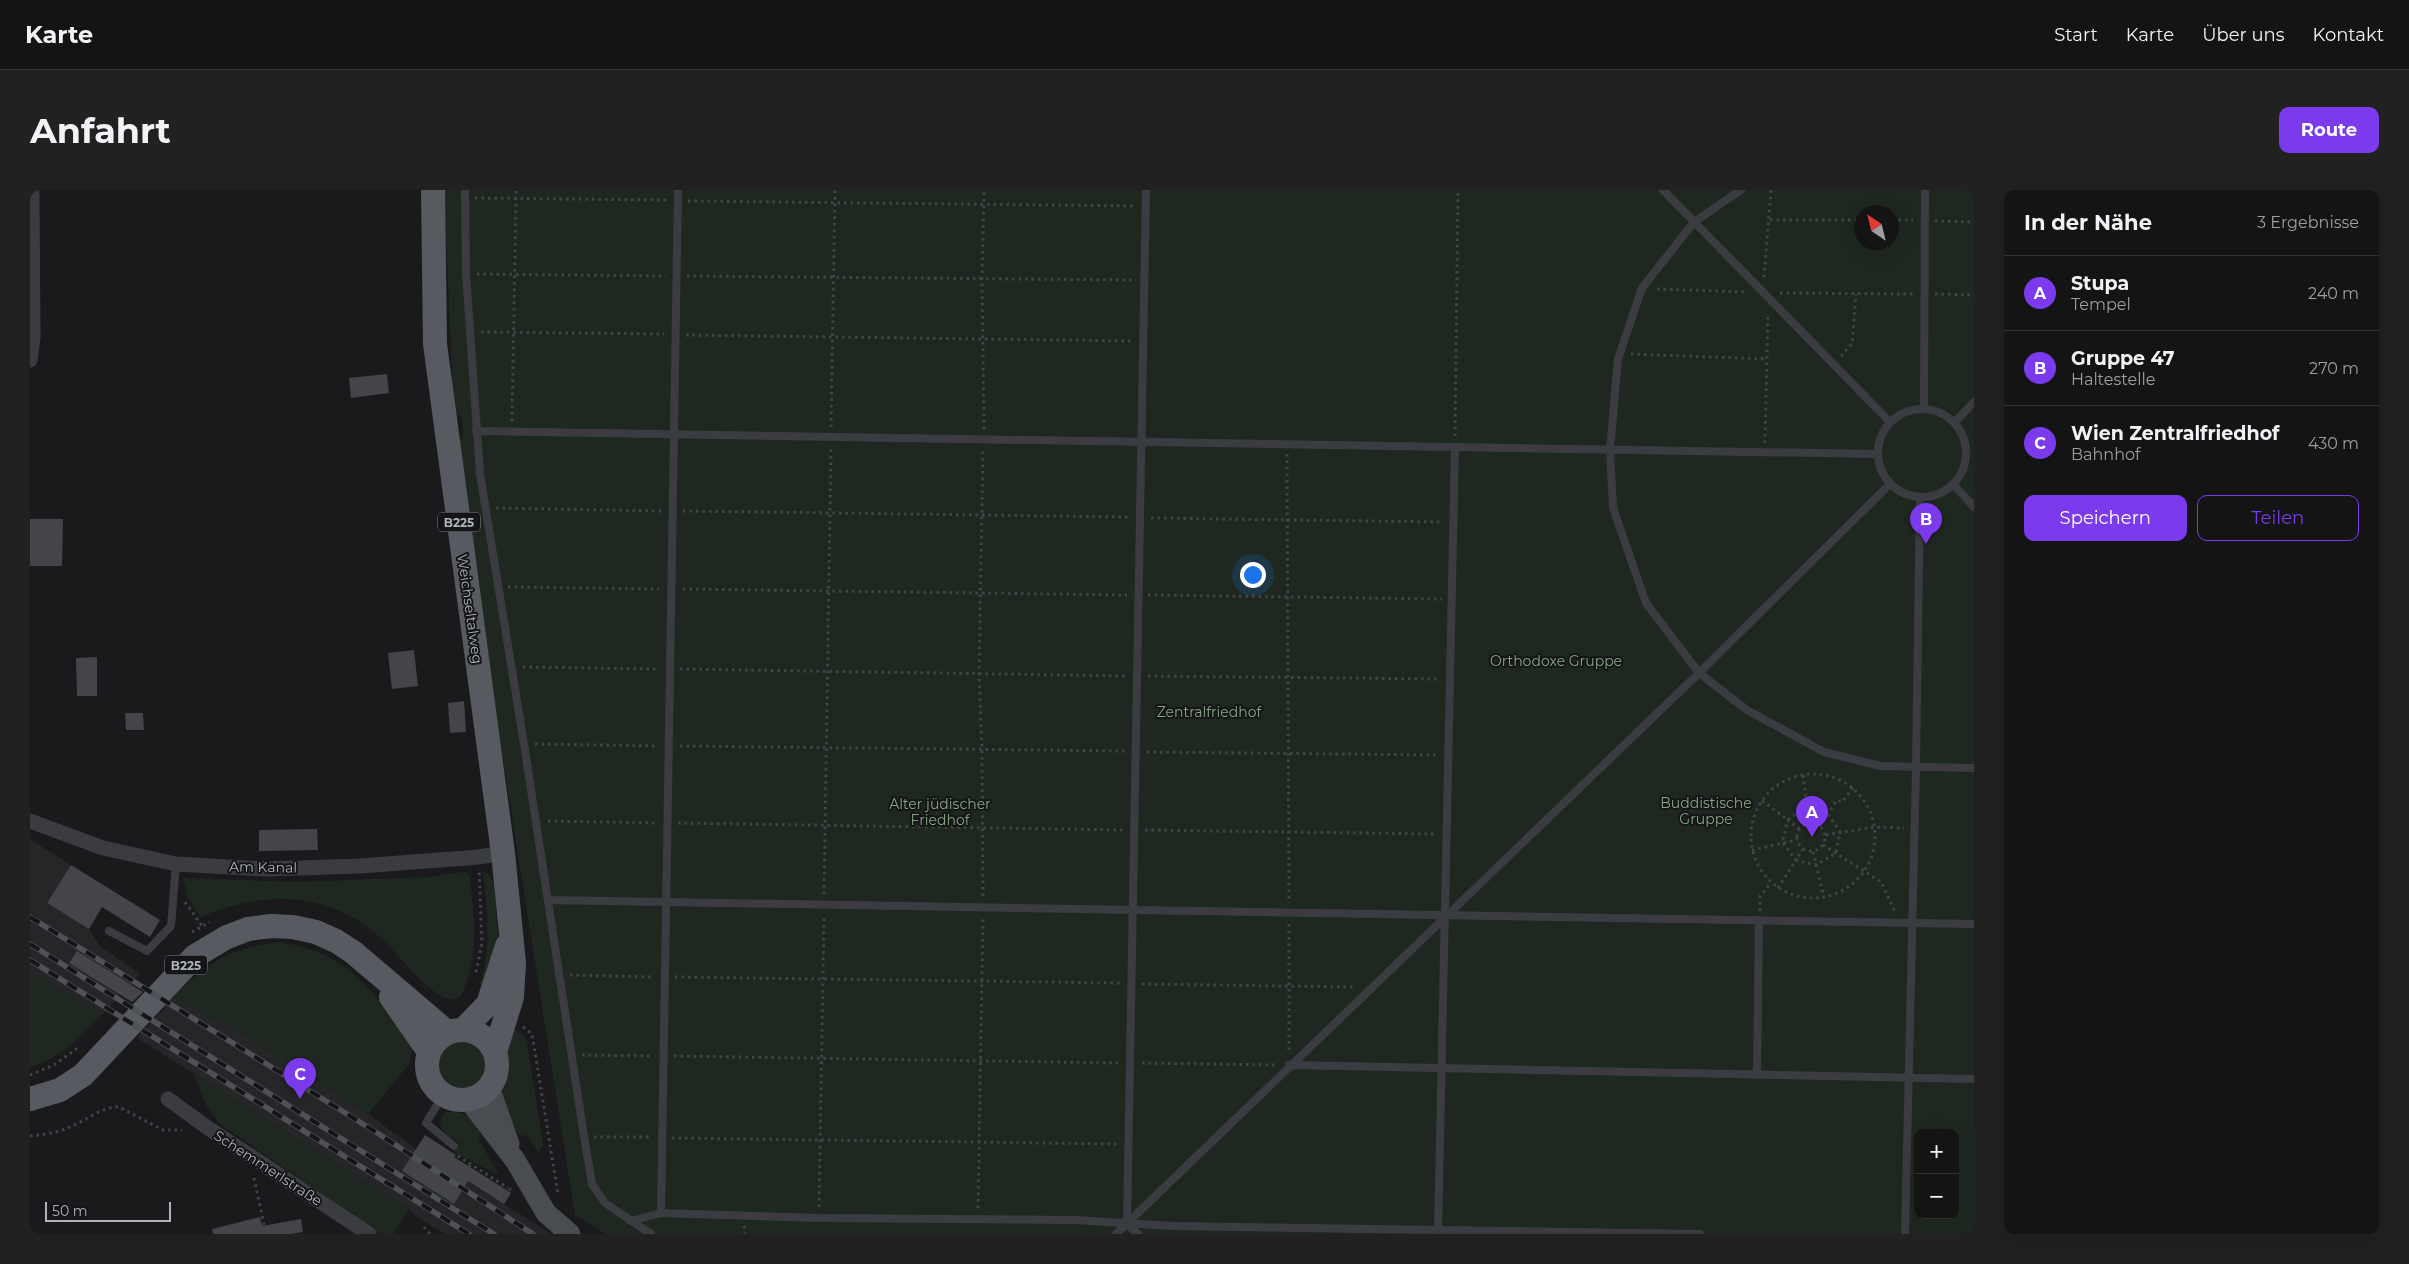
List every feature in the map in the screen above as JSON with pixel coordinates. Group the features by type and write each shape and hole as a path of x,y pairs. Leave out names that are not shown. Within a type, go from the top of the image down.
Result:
{"main road":[{"name":"Weichseltalweg","path":"433,190 435,344 503,853 515,979 507,1016 495,1052 498,1064 495,1076 489,1087"},
{"name":"B225","path":"30,1099 60,1090 83,1075 195,956 226,937 248,929 293,927 316,932 336,941 354,952 372,969 456,1031 483,1036 495,1052"},
{"name":"Weichseltalweg","path":"429,1052 433,1044 456,1031 488,1004 510,939"},
{"name":"B225","path":"372,969 429,1052"},
{"path":"429,1052 427,1071 430,1081 443,1095 451,1098 468,1099 483,1093 489,1087"}],"street":[{"path":"30,360 33,338 32,190"},
{"name":"Am Kanal","path":"30,821 103,848 176,864 267,869 360,866 479,858 503,853"},
{"path":"489,1087 515,1160"},
{"name":"Schemmerlstraße","path":"168,1099 208,1128 369,1234"},
{"path":"468,1099 515,1160 546,1213 570,1234"}],"lane":[{"path":"661,1213 678,190"},
{"path":"1138,1234 1127,1224 1136,830 1135,752 1140,595 1146,190"},
{"path":"1663,190 1890,422"},
{"path":"1741,190 1694,222 1642,288 1620,354 1610,450 1613,508 1646,603 1699,673 1747,710 1824,752 1880,766 1974,768"},
{"path":"1924,409 1923,294 1925,190"},
{"path":"465,194 466,274 476,431 485,508 524,744 592,1184 605,1203 651,1234"},
{"path":"1954,423 1974,402"},
{"path":"1924,409 1945,416 1954,423 1970,455 1953,484 1938,494 1920,497 1904,493 1890,484 1881,470 1878,454 1881,437 1890,422 1906,412 1924,409"},
{"path":"476,431 1878,454"},
{"path":"1438,1232 1455,447"},
{"path":"1116,1234 1289,1065 1699,673 1890,484"},
{"path":"1953,484 1974,507"},
{"path":"1906,1234 1920,497"},
{"path":"109,931 147,951 171,926 176,864"},
{"path":"548,900 1974,924"},
{"path":"1757,1075 1759,920"},
{"path":"1289,1065 1974,1079"},
{"path":"443,1095 426,1123 454,1146"},
{"path":"631,1220 661,1213 819,1218 1076,1220 1172,1226 1438,1232 1700,1234"},
{"path":"1169,1234 1172,1226"}],"path":[{"path":"512,431 516,190"},
{"path":"819,1218 835,190"},
{"path":"978,1219 984,907 979,673 984,439 982,279 984,190"},
{"path":"1455,447 1458,190"},
{"path":"1764,452 1767,359 1765,295 1771,190"},
{"path":"465,194 516,197 678,200 1146,206"},
{"path":"1769,220 1854,220"},
{"path":"466,274 1145,280"},
{"path":"1642,288 1765,295 1974,295"},
{"path":"1832,364 1852,344 1856,294"},
{"path":"470,332 514,331 1144,341"},
{"path":"1620,354 1767,359"},
{"path":"571,1055 1289,1065 1287,986 1290,832 1289,520 1286,444"},
{"path":"485,508 1454,522"},
{"path":"498,587 1452,599"},
{"path":"510,667 1450,679"},
{"path":"524,744 1449,755"},
{"path":"1820,774 1838,779 1853,788 1871,812 1875,827 1872,857 1865,871 1854,883 1840,892 1824,898 1792,895 1778,888 1763,873 1752,850 1751,832 1754,816 1762,801 1773,788 1787,780 1803,775 1820,774"},
{"path":"1803,775 1805,807 1809,823"},
{"path":"1820,826 1837,800 1842,802 1853,788"},
{"path":"1762,801 1799,829"},
{"path":"1782,842 1796,860 1816,865 1836,853 1840,832 1828,814 1805,807"},
{"path":"1782,842 1788,820 1805,807"},
{"path":"535,821 1447,834"},
{"path":"1809,823 1820,826 1826,835 1824,845 1813,852 1803,849 1797,840 1799,829 1809,823"},
{"path":"1826,835 1875,827 1915,828"},
{"path":"1752,850 1797,840"},
{"path":"1824,845 1881,882 1900,923"},
{"path":"1778,888 1803,849"},
{"path":"1813,852 1824,898"},
{"path":"474,979 482,944 479,858"},
{"path":"1759,920 1760,896 1772,883"},
{"path":"184,900 202,926"},
{"path":"185,937 215,920"},
{"path":"92,969 131,993"},
{"path":"559,975 1371,987"},
{"path":"126,1000 138,986"},
{"path":"507,1016 532,1034 558,1195"},
{"path":"30,1075 54,1065 85,1042"},
{"path":"30,1136 64,1130 112,1106 119,1107 163,1130 208,1128"},
{"path":"584,1136 1130,1144"},
{"path":"454,1146 453,1152 508,1188"},
{"path":"459,1170 466,1174 471,1164"},
{"path":"254,1178 266,1234"},
{"path":"474,1179 494,1192"},
{"path":"424,1227 430,1234"}],"shaded area":[{"path":"30,839 71,865 47,903 89,929 100,946 140,974 102,1015 30,971"},
{"path":"175,996 211,1019 218,1019 368,1114 416,1149 552,1234 444,1234 414,1215 409,1209 137,1038"}],"green space":[{"name":"Zentralfriedhof","path":"444,190 1974,190 1974,1234 606,1234 575,1215 464,512 456,439 461,439 463,436 462,418 459,415 454,416"},
{"path":"483,871 489,875 494,884 498,936 497,952 482,988 480,984 486,956 488,928"},
{"path":"468,873 470,879 474,924 473,953 467,982 461,996 451,1000 434,992 370,929 348,915 325,905 301,900 277,899 226,908 200,917 188,898 183,878 301,882 427,877"},
{"path":"278,942 303,947 324,955 357,977 371,991 413,1044 410,1063 368,1114 218,1019 211,1019 175,996 200,973 221,958 245,949"},
{"path":"30,971 102,1015 78,1039 60,1053 51,1059 30,1067"},
{"path":"511,1027 524,1035 527,1042 543,1145 539,1152 526,1134 521,1137 511,1123 500,1094 507,1070 506,1049"},
{"path":"461,1038 472,1040 481,1046 487,1055 489,1066 487,1077 481,1086 472,1092 461,1094 450,1092 441,1086 435,1077 433,1066 435,1055 441,1046 450,1040"},
{"path":"194,1074 409,1209 393,1234 381,1234 220,1124 207,1107"},
{"path":"446,1112 464,1115 476,1125 482,1136 478,1138 498,1173 496,1174 454,1152 460,1143 443,1130 440,1122"}],"building":[{"path":"387,374 389,393 351,398 349,378"},
{"path":"30,519 63,519 62,566 30,566"},
{"path":"414,650 418,686 392,689 388,653"},
{"path":"97,657 97,696 77,696 76,658"},
{"path":"464,701 466,732 450,733 448,703"},
{"path":"125,713 143,713 144,730 126,730"},
{"path":"317,829 318,850 259,851 259,830"},
{"path":"71,865 160,920 150,937 102,907 89,929 47,903"},
{"path":"77,951 143,992 132,1002 69,963"},
{"path":"425,1135 456,1155 454,1157 511,1193 504,1204 468,1181 454,1204 402,1171"},
{"path":"260,1217 262,1226 301,1219 303,1232 290,1234 213,1234 212,1229"}],"railway":[{"path":"30,917 371,1129 533,1234"},
{"path":"30,944 494,1234"},
{"path":"30,960 469,1234"}],"place":[{"name":"Gruppe 47","path":"1926,544"},
{"name":"Stupa","path":"1812,837"},
{"name":"Wien Zentralfriedhof","path":"300,1099"}],"park label":[{"name":"Orthodoxe Gruppe","path":"1556,661"},
{"name":"Alter jüdischer Friedhof","path":"940,812"},
{"name":"Buddistische Gruppe","path":"1706,812"}]}
